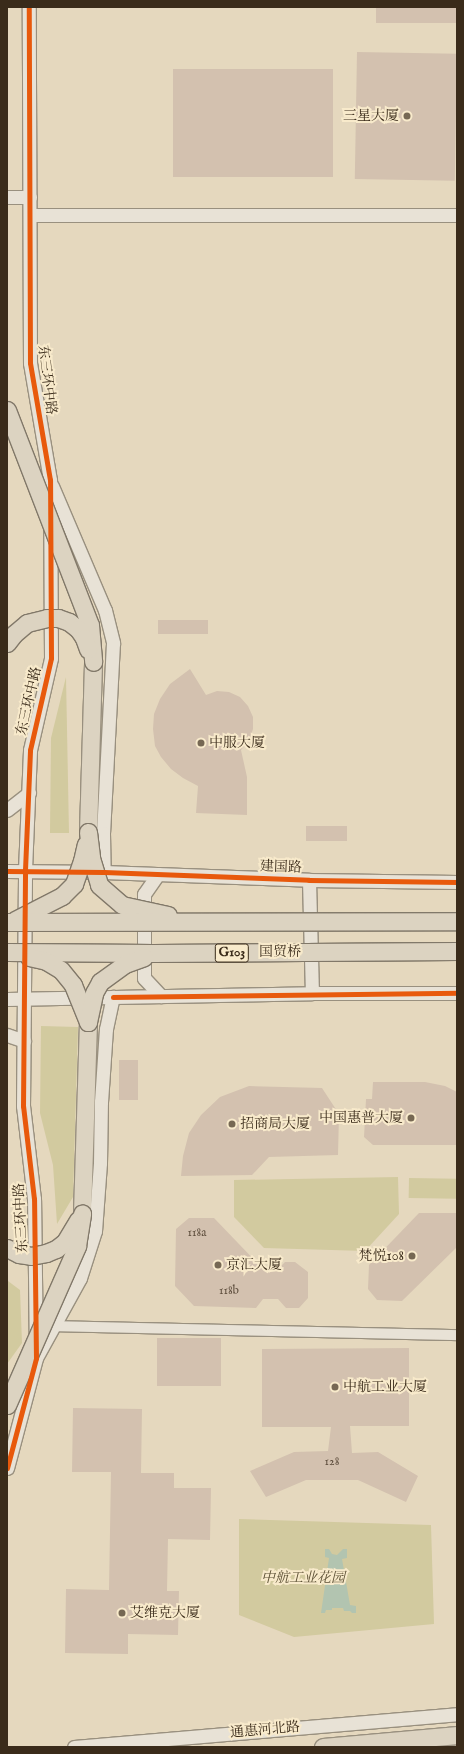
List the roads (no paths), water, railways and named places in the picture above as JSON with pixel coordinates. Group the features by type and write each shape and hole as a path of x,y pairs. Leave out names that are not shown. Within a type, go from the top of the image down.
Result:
{"highway":[{"path":"7,410 90,625 93,662 88,832 91,858 99,885 122,905 201,922"},
{"path":"7,643 14,634 27,623 47,618 58,618 69,622 78,629 84,638 93,662"},
{"path":"8,922 62,896 74,884 82,861 88,832"},
{"name":"G103","path":"8,922 457,921"},
{"name":"国贸桥","path":"8,952 153,953 457,951"},
{"path":"8,952 46,961 62,970 73,985 88,1022"},
{"path":"7,1405 77,1246 82,1213 88,1022 94,993 100,982 125,964 153,953"},
{"path":"7,1248 19,1254 30,1256 56,1249 65,1242 82,1213"},
{"path":"323,1747 457,1736"}],"street":[{"name":"东三环中路","path":"7,1468 36,1358 34,1199 23,1106 25,870 30,750 51,658 50,480 30,363 29,7"},
{"path":"7,197 30,197"},
{"path":"30,215 457,215"},
{"path":"50,480 105,610 113,643 103,833 104,872"},
{"path":"7,810 28,793"},
{"name":"建国路","path":"7,871 104,872 309,880 457,882"},
{"path":"158,874 144,894 144,978 161,996"},
{"path":"309,880 312,993"},
{"path":"7,999 312,993 457,993"},
{"path":"36,1358 80,1278 95,1231 100,1163 100,1102 106,1028 113,997"},
{"path":"7,1035 24,1041"},
{"path":"54,1326 457,1335"},
{"name":"通惠河北路","path":"74,1747 457,1714"}],"place":[{"name":"三星大厦","path":"407,116"},
{"name":"中服大厦","path":"201,743"},
{"name":"中国惠普大厦","path":"411,1118"},
{"name":"招商局大厦","path":"232,1124"},
{"name":"梵悦108","path":"412,1256"},
{"name":"京汇大厦","path":"218,1265"},
{"name":"中航工业大厦","path":"335,1387"},
{"name":"艾维克大厦","path":"122,1613"}],"park label":[{"name":"中航工业花园","path":"303,1578"}]}
